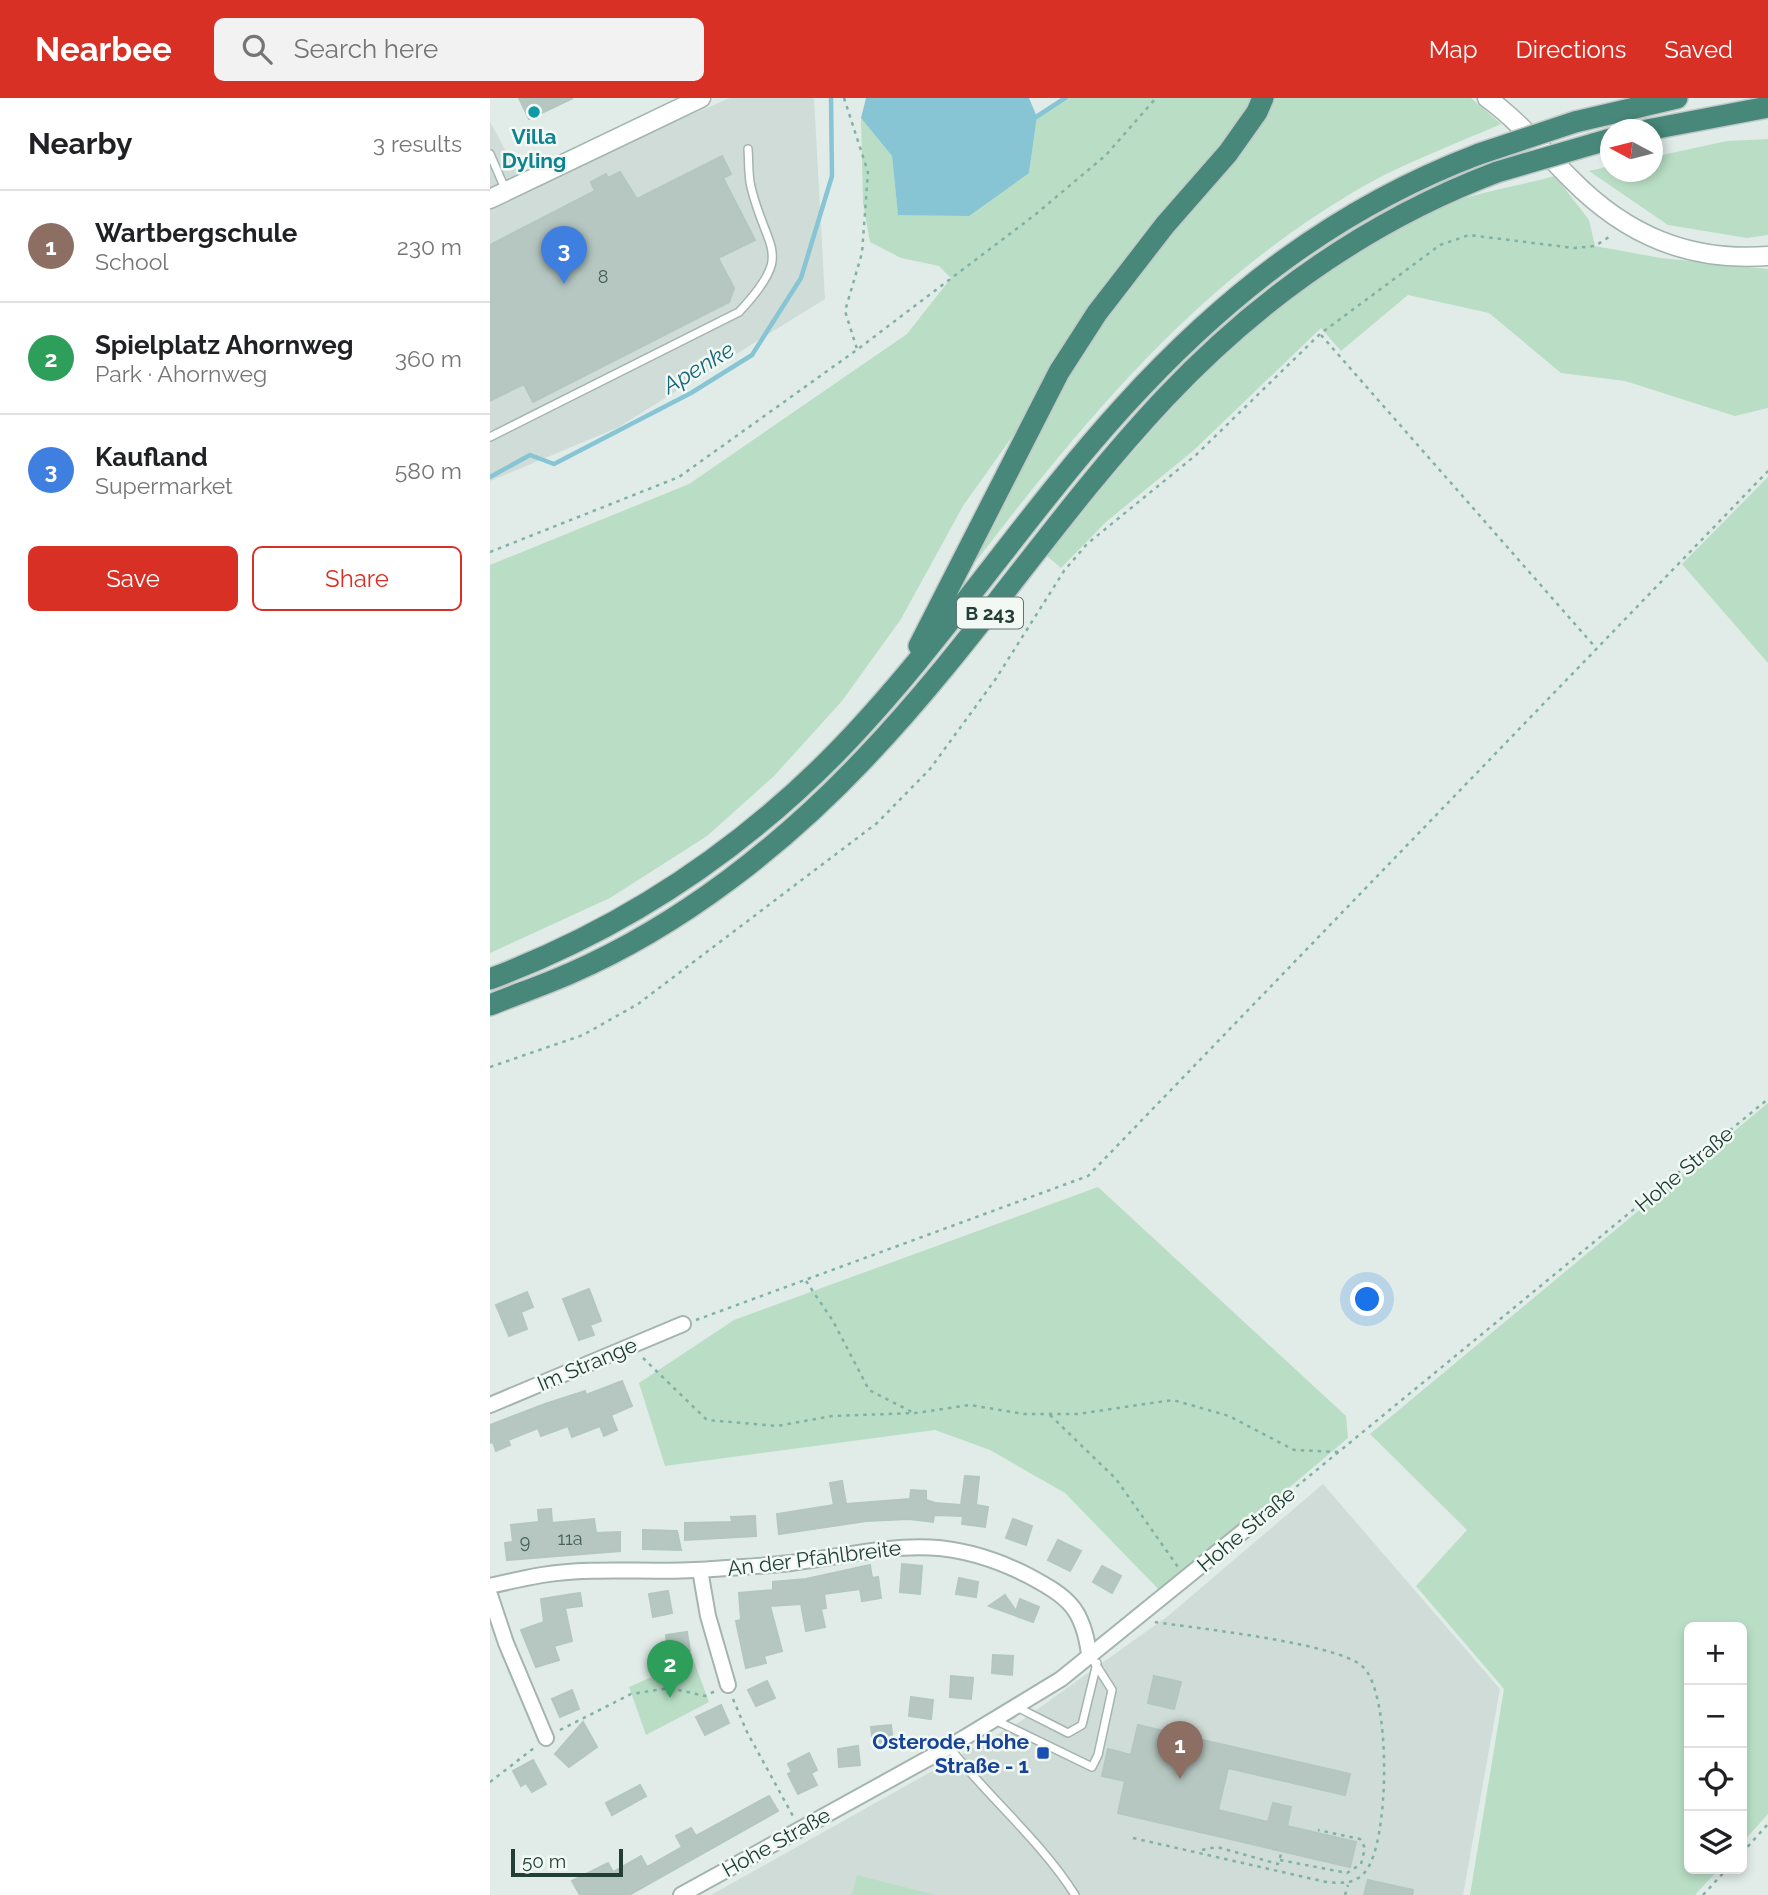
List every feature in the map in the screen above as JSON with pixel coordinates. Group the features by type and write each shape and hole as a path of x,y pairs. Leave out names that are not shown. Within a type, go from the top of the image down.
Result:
{"highway":[{"path":"902,679 1059,372 1097,313 1165,225 1228,153 1258,112 1264,98"},
{"name":"B 243","path":"490,979 563,949 609,926 719,856 806,782 902,679 1121,409 1201,328 1239,294 1319,233 1427,174 1479,154 1575,122 1677,98"},
{"path":"1663,127 1768,107"},
{"path":"1712,116 1768,118"},
{"name":"B 243","path":"490,1004 573,972 630,943 702,898 776,842 866,758 983,621 1119,449 1164,398 1278,293 1362,235 1430,199 1497,172 1600,142"}],"street":[{"path":"498,195 701,98"},
{"path":"1486,98 1511,116 1573,181 1626,225 1656,241 1687,251 1730,257 1768,256"},
{"name":"Im Strange","path":"490,1405 683,1324"},
{"name":"Hohe Straße","path":"681,1895 949,1747 1061,1679 1096,1662 1137,1619 1246,1529"},
{"name":"An der Pfahlbreite","path":"490,1586 543,1575 700,1570 790,1563 890,1546 935,1546 970,1553 1006,1565 1055,1589 1073,1606 1086,1626 1096,1662"},
{"path":"700,1570 708,1616 728,1685"},
{"path":"490,1595 506,1643 546,1738"}],"lane":[{"path":"490,437 739,312 763,286 774,263 774,247 751,186 748,149"},
{"path":"490,154 498,195"},
{"path":"1017,1707 1068,1732 1082,1725 1096,1662"},
{"path":"995,1720 1092,1767 1098,1755 1112,1690 1096,1662"},
{"path":"949,1747 974,1780 1062,1873 1075,1895"}],"path":[{"path":"844,98 868,172 862,253 845,311 858,349"},
{"path":"490,552 680,477 858,349 1036,214 1106,155 1156,98"},
{"path":"490,1067 583,1035 638,1004 877,823 930,769 995,680 1064,571 1087,544 1196,455 1321,334 1440,245 1469,235 1574,248 1595,246 1626,225"},
{"path":"1321,334 1596,648"},
{"path":"683,1324 806,1281 1088,1175 1768,471"},
{"name":"Hohe Straße","path":"1246,1529 1768,1099"},
{"path":"806,1281 833,1321 869,1390 915,1413"},
{"path":"631,1346 707,1420 777,1426 832,1416 915,1413 970,1405 1024,1414 1077,1414 1173,1400 1230,1416 1294,1450 1339,1452"},
{"path":"1048,1414 1116,1479 1186,1578"},
{"path":"1133,1838 1326,1882 1348,1883 1367,1870 1374,1853 1383,1791 1379,1705 1374,1684 1364,1667 1330,1651 1137,1619"},
{"path":"490,1782 546,1738 631,1693 670,1688 705,1696 728,1685 747,1732 800,1829"},
{"path":"1747,1847 1768,1824"},
{"path":"1280,1860 1348,1873 1362,1864 1365,1848 1360,1839 1318,1830"},
{"path":"1199,1851 1217,1847 1278,1864 1282,1851"},
{"path":"1703,1895 1722,1874"},
{"path":"1345,1895 1348,1883"}],"shaded area":[{"path":"730,98 814,98 825,299 617,428 490,481 490,122 525,186"},
{"path":"1323,1484 1500,1689 1463,1895 711,1895 1018,1723 1168,1616"}],"green space":[{"path":"1065,98 1254,98 1250,107 1051,368 1019,427 963,506 901,619 842,701 774,776 707,836 610,898 490,953 490,565 689,484 907,334 951,278 939,266 901,258 870,242 863,203 861,118 892,156 898,214 1029,173 1037,117"},
{"path":"1270,98 1471,98 1501,124 1365,185 1288,235 1233,277 1182,323 1089,421 959,583 1040,420 1105,318"},
{"path":"1768,139 1768,235 1747,238 1668,225 1605,182 1663,182 1663,155 1727,141"},
{"path":"1600,168 1600,179 1589,171"},
{"path":"1555,176 1589,220 1595,246 1661,258 1768,269 1768,408 1735,416 1625,381 1561,373 1489,313 1408,295 1341,351 1321,328 1194,450 1106,522 1061,568 1047,556 1160,422 1240,341 1283,305 1330,270 1430,211 1451,202"},
{"path":"1768,477 1768,663 1682,564"},
{"path":"1768,1103 1768,1814 1747,1837 1747,1622 1684,1622 1684,1874 1714,1874 1695,1895 1470,1895 1504,1689 1416,1586 1467,1530 1370,1434"},
{"path":"1098,1187 1346,1416 1348,1438 1163,1594 1065,1493 990,1450 935,1430 665,1466 639,1383 734,1320"},
{"path":"693,1659 709,1702 646,1735 629,1687"},
{"path":"857,1875 935,1895 852,1895"}],"water":[{"path":"866,98 1029,98 1037,117 1029,173 969,216 898,215 892,156 861,118"}],"building":[{"name":"Villa Dyling","path":"519,98 573,98 529,119"},
{"path":"722,156 731,174 723,178 755,240 718,258 734,288 729,302 533,402 524,384 490,401 490,245 595,191 591,182 606,174 608,178 620,172 637,199"},
{"path":"589,1289 601,1321 590,1325 594,1335 579,1340 563,1299"},
{"path":"527,1292 533,1307 521,1312 527,1329 509,1336 496,1305"},
{"path":"622,1381 632,1406 611,1415 617,1430 604,1436 600,1426 572,1437 568,1426 541,1436 538,1428 508,1440 510,1445 496,1451 493,1442 490,1443 490,1425 545,1404 585,1391 586,1395"},
{"path":"965,1476 979,1477 976,1505 988,1507 985,1527 962,1524 963,1516 934,1515 933,1522 909,1519 866,1521 779,1534 777,1514 834,1505 830,1483 842,1481 846,1504 910,1499 911,1490 926,1491 926,1500 935,1503 961,1505"},
{"path":"551,1509 552,1523 594,1519 596,1533 620,1532 620,1551 507,1560 505,1543 513,1542 511,1525 539,1522 538,1510"},
{"path":"755,1516 756,1536 685,1540 685,1523 732,1522 731,1517"},
{"path":"1013,1519 1032,1526 1026,1545 1006,1538"},
{"path":"643,1530 677,1531 681,1550 643,1549"},
{"path":"1058,1540 1081,1551 1070,1571 1048,1560"},
{"path":"902,1564 922,1566 920,1594 900,1592"},
{"path":"870,1565 872,1578 878,1577 881,1598 862,1601 860,1589 824,1594 826,1608 821,1609 825,1627 806,1631 801,1604 770,1606 782,1651 764,1656 766,1663 746,1668 736,1621 741,1620 739,1593 773,1590 773,1582 806,1579"},
{"path":"1102,1566 1121,1576 1112,1593 1093,1582"},
{"path":"959,1578 978,1582 976,1597 956,1594"},
{"path":"668,1591 672,1613 653,1617 649,1594"},
{"path":"580,1593 582,1606 565,1608 572,1641 554,1646 559,1660 536,1667 521,1630 544,1622 541,1599"},
{"path":"1005,1595 1016,1611 1020,1599 1039,1607 1033,1622 989,1606"},
{"path":"687,1632 690,1651 669,1655 666,1635"},
{"path":"993,1655 1013,1656 1012,1675 992,1673"},
{"path":"951,1676 973,1678 971,1699 950,1697"},
{"path":"1154,1676 1181,1682 1174,1709 1148,1703"},
{"path":"767,1681 775,1698 756,1706 748,1690"},
{"path":"572,1690 579,1709 560,1717 552,1699"},
{"path":"911,1697 933,1700 931,1719 909,1716"},
{"path":"721,1705 729,1723 705,1735 696,1717"},
{"path":"583,1722 597,1747 569,1767 555,1754"},
{"path":"891,1725 893,1743 873,1745 871,1727"},
{"path":"1138,1725 1350,1774 1345,1795 1228,1768 1218,1810 1268,1822 1273,1803 1291,1807 1287,1826 1356,1842 1350,1867 1118,1813 1125,1781 1102,1776 1108,1749 1131,1755"},
{"path":"858,1746 860,1765 839,1767 838,1749"},
{"path":"809,1753 817,1770 811,1773 817,1785 798,1794 788,1774 792,1772 788,1764"},
{"path":"533,1760 546,1784 532,1792 526,1783 521,1786 513,1771"},
{"path":"640,1785 646,1796 612,1815 606,1803"},
{"path":"769,1796 778,1811 629,1895 580,1895 572,1881 608,1863 613,1872 641,1856 647,1867 682,1847 676,1836 691,1828 696,1836"},
{"path":"1368,1880 1413,1890 1412,1895 1364,1895"}],"waterway":[{"name":"Apenke","path":"490,477 530,455 554,464 691,393 752,355 801,278 832,176 831,98"},
{"name":"Apenke","path":"1033,119 1065,98"}],"place":[{"name":"Villa Dyling","path":"534,112"},
{"name":"Kaufland","path":"564,284"},
{"name":"Spielplatz Ahornweg","path":"670,1698"},
{"name":"Osterode, Hohe Straße - 1","path":"1043,1753"},
{"name":"Wartbergschule","path":"1180,1779"}]}
